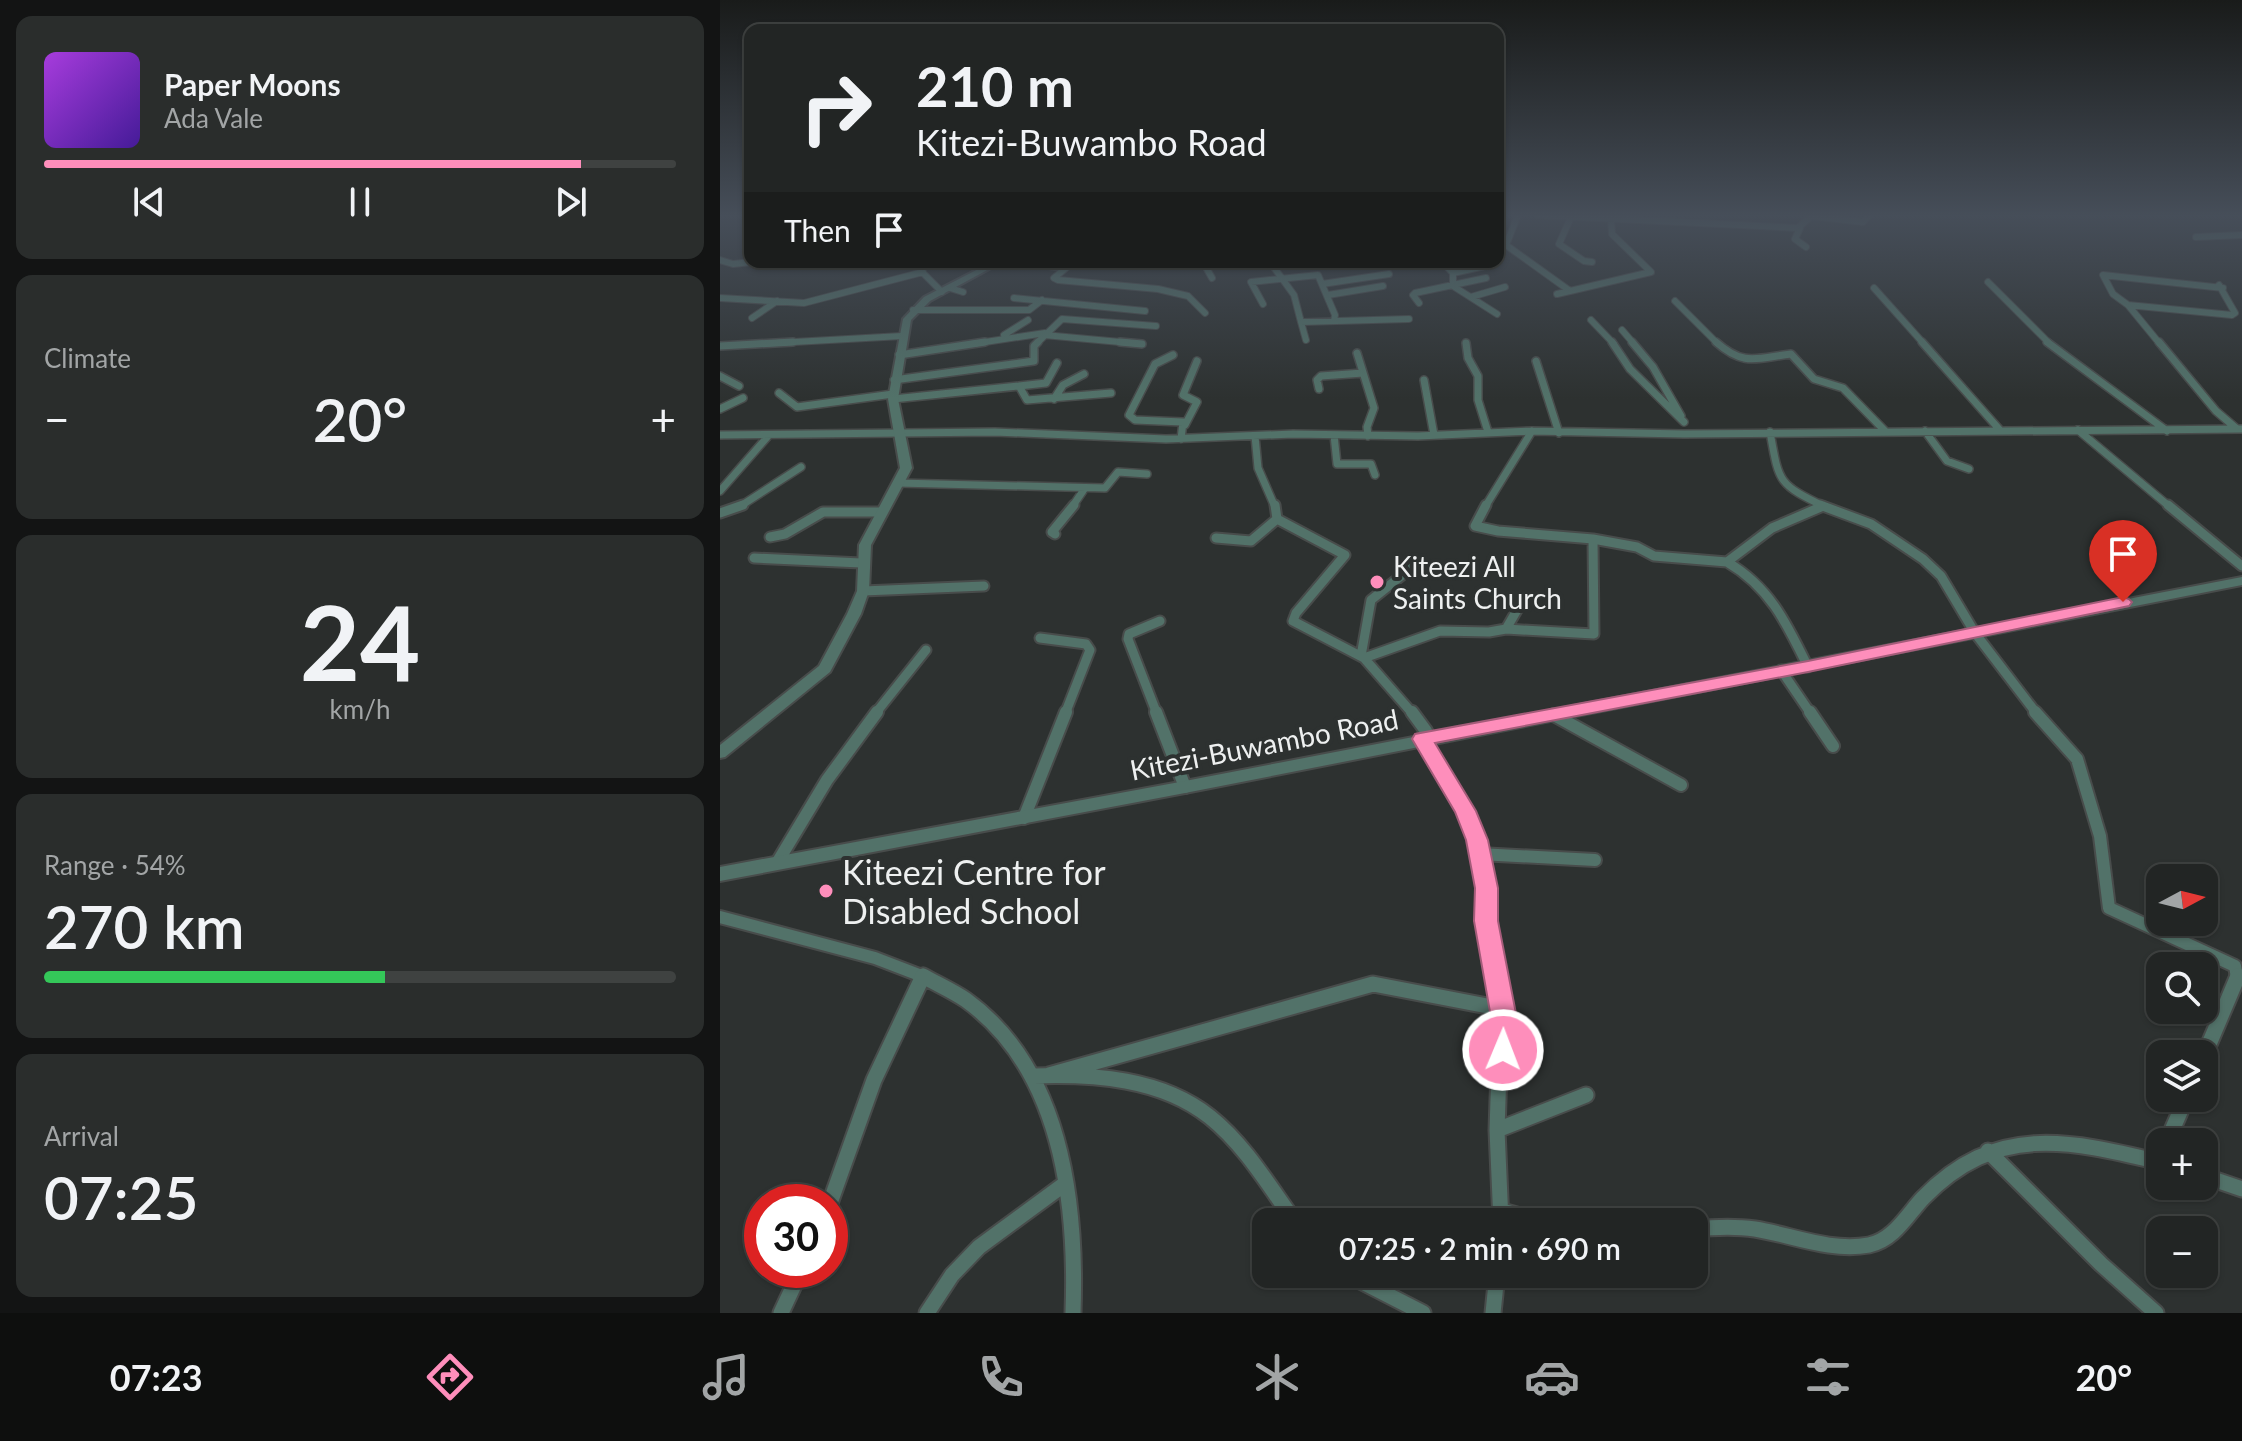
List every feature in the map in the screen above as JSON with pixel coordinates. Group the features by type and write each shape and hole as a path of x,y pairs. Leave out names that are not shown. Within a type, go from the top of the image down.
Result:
{"street":[{"path":"720,298 805,303 907,276"},
{"path":"928,276 946,290 963,292"},
{"path":"720,753 825,669 863,591 861,563 865,545 906,468 897,432 893,391 904,325 913,310 971,276"},
{"path":"1056,276 1054,278 1058,280 1132,285 1185,296 1205,313"},
{"path":"1263,304 1251,282 1303,276"},
{"path":"1319,276 1335,315 1334,321"},
{"path":"1322,284 1374,276"},
{"path":"1453,276 1453,286"},
{"path":"1550,276 1570,291"},
{"path":"1557,294 1633,276"},
{"path":"2104,276 2113,294 2128,305 2216,411 2239,429"},
{"path":"2117,276 2221,286 2235,313 2128,305"},
{"path":"1283,278 1294,295 1306,340"},
{"path":"1419,303 1413,294 1486,278"},
{"path":"1988,282 2039,336 2167,431"},
{"path":"1328,295 1383,286"},
{"path":"1453,286 1497,314"},
{"path":"1471,297 1505,287"},
{"path":"1874,288 1999,429"},
{"path":"1014,298 1145,311"},
{"path":"913,310 1029,310 1042,300"},
{"path":"752,318 777,301"},
{"path":"1675,301 1721,347 1745,361 1791,354 1814,379 1843,388 1885,431"},
{"path":"779,393 797,407 893,391 1034,361 1034,346 1062,319 1156,326"},
{"path":"1301,322 1409,319"},
{"path":"999,338 1028,320"},
{"path":"1591,320 1609,337 1630,369 1684,422"},
{"path":"1622,330 1653,367 1679,408 1684,434"},
{"path":"899,355 999,338 1045,334 1142,344"},
{"path":"720,346 902,336"},
{"path":"1466,343 1468,358 1478,376 1478,400 1488,432"},
{"path":"1357,353 1374,408 1367,427 1368,436"},
{"path":"1173,355 1164,356 1151,365 1142,390 1133,399 1129,415 1135,420 1183,422 1185,425"},
{"path":"1181,439 1197,402 1183,395 1197,361"},
{"path":"1536,361 1559,433"},
{"path":"893,391 1046,383 1057,363"},
{"path":"1319,389 1317,380 1321,376 1363,373"},
{"path":"1054,399 1063,385 1084,374"},
{"path":"720,376 739,386"},
{"path":"1424,380 1434,435"},
{"path":"1019,386 1023,389 1024,399 1111,393"},
{"path":"720,409 743,398"},
{"path":"720,435 995,432 1181,439 1532,431 1684,434 2239,429"},
{"path":"2078,430 2242,566"},
{"path":"1532,431 1524,448 1490,494 1475,526 1498,531 1593,539 1637,547 1654,556 1727,562 1755,577 1767,590 1808,667"},
{"path":"1925,431 1951,467 1969,469"},
{"path":"1770,432 1777,473 1785,486 1823,506 1871,524 1923,559 1941,576 1975,633 2028,704 2077,759 2100,836 2109,908 2224,959 2238,970 2211,1040"},
{"path":"720,491 769,435"},
{"path":"1334,435 1337,464 1371,464 1375,475"},
{"path":"1255,436 1258,468 1274,498 1277,519"},
{"path":"720,513 741,506 801,467"},
{"path":"898,483 1085,488 1108,487 1120,472 1147,474"},
{"path":"1055,534 1052,532 1058,520 1075,506 1085,488"},
{"path":"1727,562 1742,545 1762,532 1823,506"},
{"path":"770,537 791,531 819,513 881,512"},
{"path":"1216,538 1251,541 1277,519"},
{"path":"1277,519 1345,555 1296,613 1293,621 1362,657 1424,727 1426,731 1422,739 1466,811 1487,888 1486,921 1506,1029 1499,1070 1497,1130 1501,1208"},
{"path":"1362,657 1432,633 1506,629 1594,634 1593,539"},
{"path":"754,558 861,563"},
{"path":"1362,657 1371,600 1411,568"},
{"name":"Kitezi-Buwambo Road","path":"720,874 1024,818 2242,581"},
{"path":"863,591 984,586"},
{"path":"1506,629 1520,605"},
{"path":"1160,621 1128,635 1185,787"},
{"path":"1024,818 1090,650 1086,644 1040,638"},
{"path":"777,863 789,839 861,734 926,650"},
{"path":"1781,670 1833,746"},
{"path":"1554,715 1681,785"},
{"path":"1479,854 1595,860"},
{"path":"720,917 841,949 923,975 974,1003 1004,1034 1041,1076 1073,1216 1076,1279 1073,1313"},
{"path":"837,1184 874,1080 923,975"},
{"path":"1041,1076 1373,984 1503,1009"},
{"path":"1041,1076 1123,1082 1197,1107 1226,1131 1284,1208"},
{"path":"1497,1130 1586,1095"},
{"path":"1708,1229 1758,1229 1823,1245 1870,1245 1885,1240 1949,1172 1988,1151 2033,1140 2061,1141 2146,1158"},
{"path":"1988,1151 2101,1264 2156,1313"},
{"path":"2218,1181 2242,1189"},
{"path":"927,1313 952,1275 979,1247 1066,1183"},
{"path":"781,1313 793,1288"},
{"path":"1374,1288 1423,1313"},
{"path":"1493,1313 1496,1288"}],"place":[{"name":"Kiteezi All Saints Church","path":"1377,582"},
{"name":"Kiteezi Centre for Disabled School","path":"826,891"}],"route":[{"path":"1503,1050 1506,1029 1486,921 1487,888 1477,840 1466,811 1422,739 1808,667 2123,602"}]}
